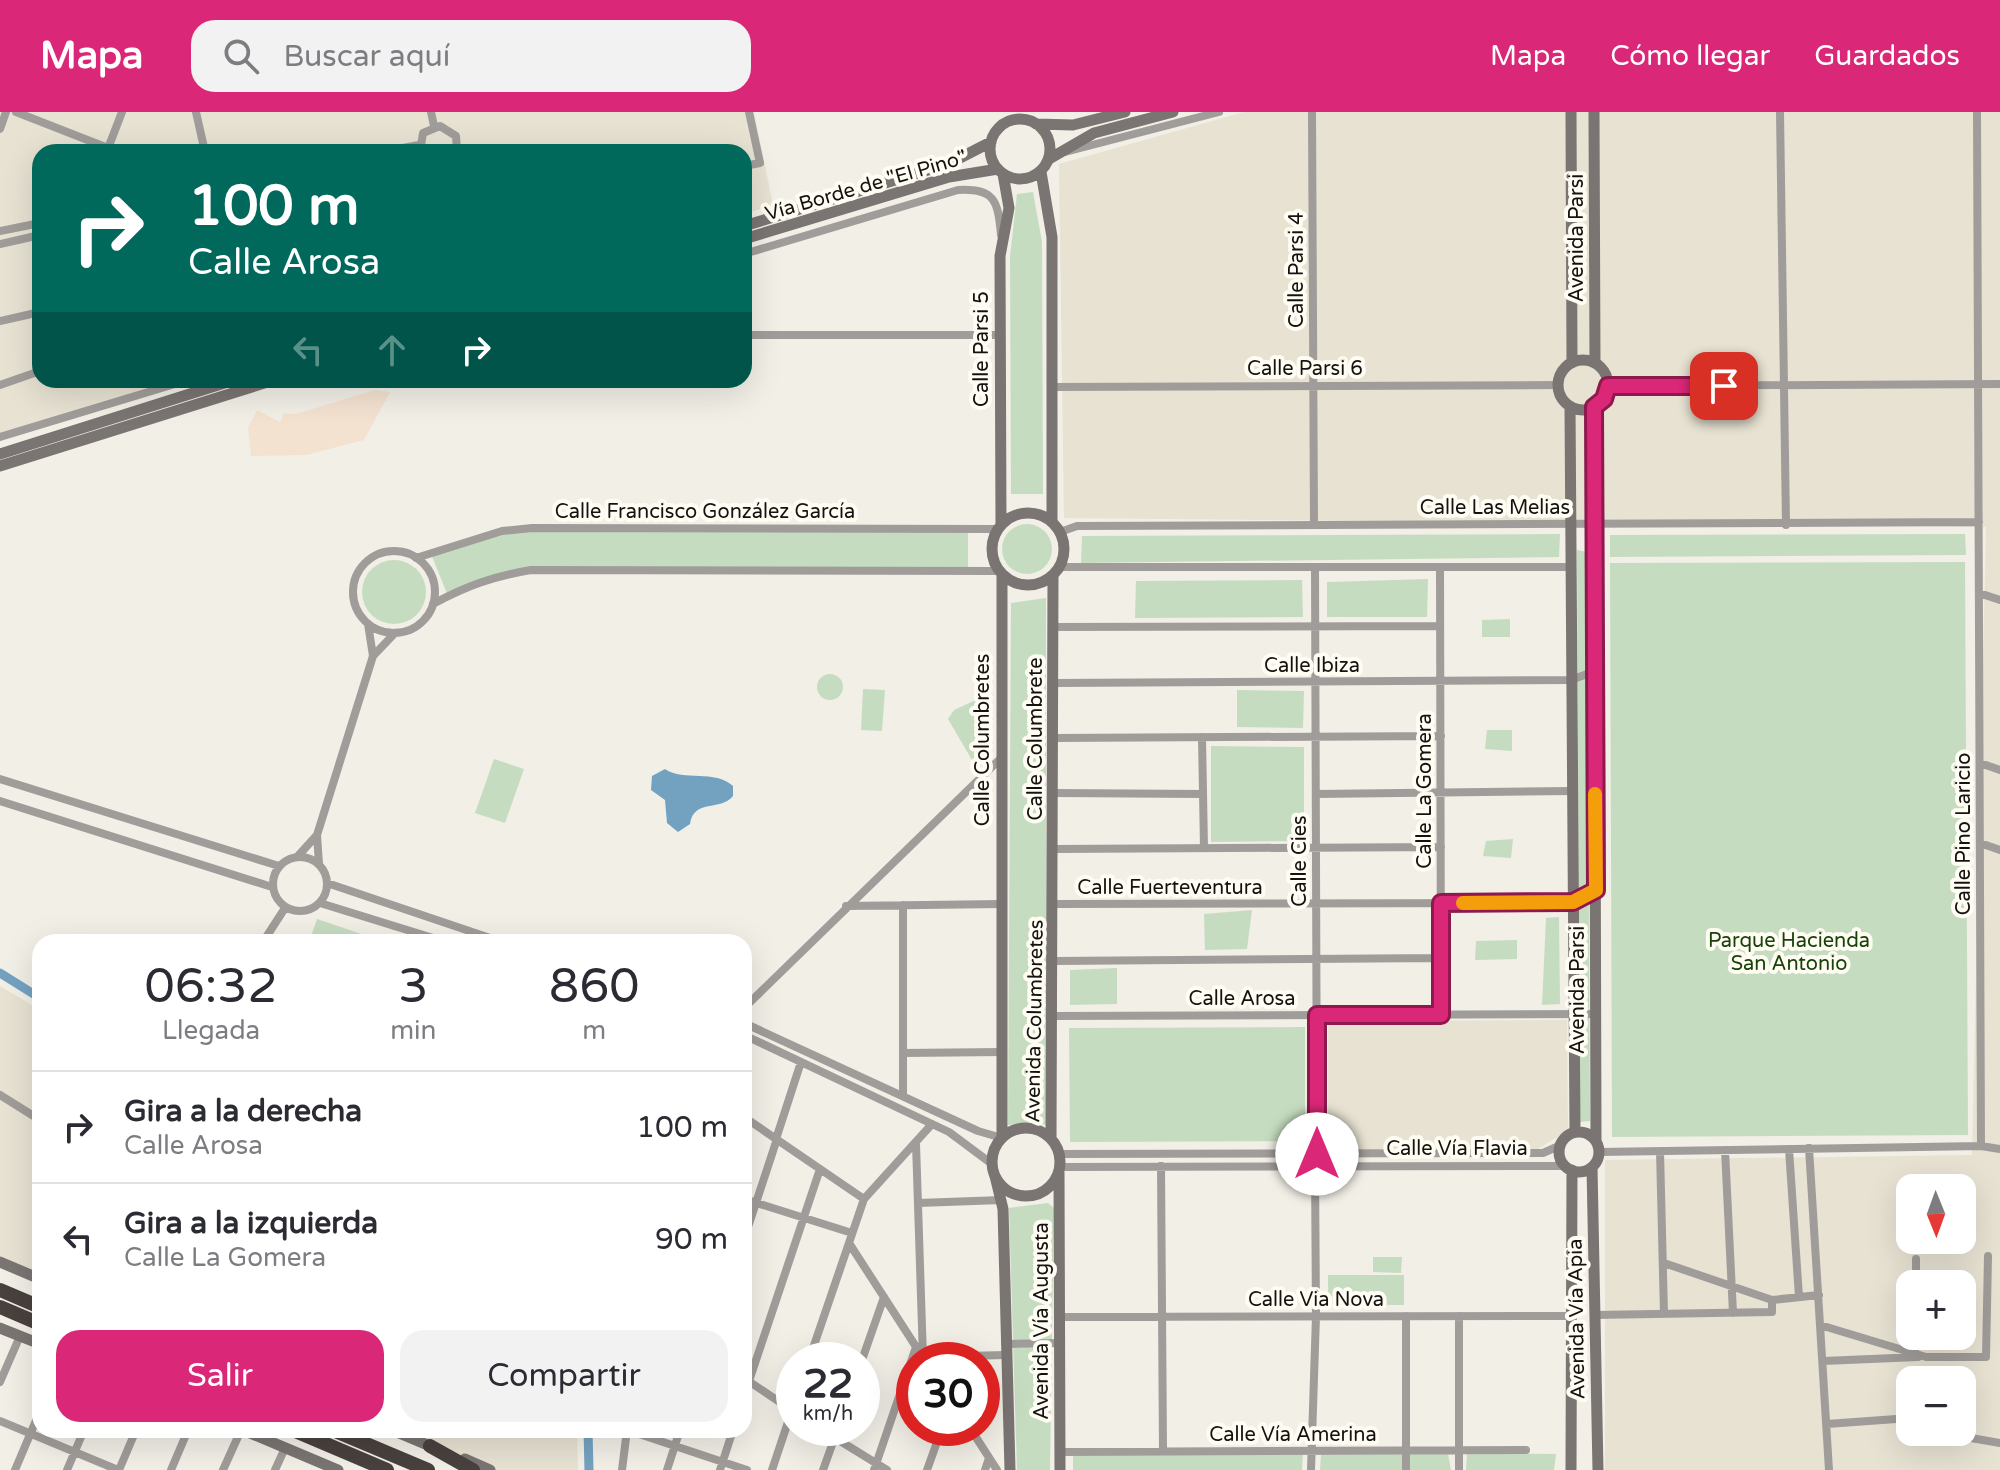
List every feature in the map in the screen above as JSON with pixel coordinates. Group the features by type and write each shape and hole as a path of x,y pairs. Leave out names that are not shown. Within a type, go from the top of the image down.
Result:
{"highway":[{"path":"0,1290 32,1304"},
{"path":"0,1307 32,1321"},
{"path":"312,1438 387,1470"},
{"path":"352,1438 428,1470"},
{"path":"430,1446 473,1470"}],"street":[{"path":"0,129 6,112"},
{"path":"16,112 93,144"},
{"path":"110,144 122,112"},
{"path":"196,112 203,144"},
{"path":"431,112 434,126"},
{"path":"749,112 760,163 752,164"},
{"path":"1125,112 1073,125 1036,124 1018,119 1009,121 995,133 990,152 1000,172 1022,179 1041,172 1054,156 1094,133 1173,112"},
{"path":"1054,156 1219,112"},
{"name":"Calle Parsi 4","path":"1312,112 1314,525"},
{"name":"Avenida Parsi","path":"1571,112 1572,363"},
{"name":"Avenida Parsi","path":"1594,112 1595,363"},
{"path":"1780,112 1786,525"},
{"name":"Calle Pino Laricio","path":"1977,112 1981,1146"},
{"path":"1036,124 1049,139 1054,156"},
{"path":"420,144 423,133 434,126 452,131 458,144"},
{"name":"Vía Borde de \"El Pino\"","path":"752,224 948,164 991,142"},
{"name":"Vía Borde de \"El Pino\"","path":"752,237 949,177 1000,172"},
{"name":"Calle Parsi 5","path":"999,527 1001,245 1009,208 1000,172"},
{"path":"1041,172 1052,237 1056,527 1064,555 1057,571"},
{"path":"752,252 958,190 976,189 991,196 999,209 1001,245"},
{"path":"0,231 32,225"},
{"path":"0,244 32,237"},
{"path":"0,321 32,314"},
{"path":"752,335 1000,335"},
{"path":"1572,363 1595,363 1605,373 1608,386 1604,399 1586,410 1570,406 1558,385 1562,372 1572,363"},
{"path":"0,385 32,374"},
{"path":"1608,386 2000,384"},
{"name":"Calle Parsi 6","path":"1053,387 1558,385"},
{"path":"0,437 162,388"},
{"path":"0,454 209,388"},
{"path":"0,466 249,388"},
{"name":"Avenida Parsi","path":"1570,406 1575,1132"},
{"name":"Avenida Parsi","path":"1594,407 1598,1146"},
{"path":"1000,573 991,550 999,527 1023,513 1044,516 1056,527"},
{"name":"Calle Las Melias","path":"1056,527 1979,522"},
{"name":"Calle Francisco González García","path":"416,558 502,531 532,528 999,527"},
{"path":"285,908 307,911 320,903 327,883 319,864 317,835 373,656 368,624 356,608 352,595 359,570 378,554 391,551 416,558 432,578 433,604"},
{"path":"373,656 395,633 416,627 433,604 471,584 531,570 1000,573 1022,585 1033,585 1057,571 1571,567"},
{"name":"Calle Cies","path":"1315,568 1317,1154"},
{"name":"Calle La Gomera","path":"1440,568 1441,1015"},
{"name":"Calle Columbrete","path":"1054,904 1054,627 1057,571"},
{"name":"Calle Columbretes","path":"1000,573 1001,904"},
{"path":"1979,593 2000,600"},
{"path":"368,624 395,633"},
{"path":"1054,627 1440,626"},
{"name":"Calle Ibiza","path":"1054,683 1571,680 1595,671"},
{"path":"1054,738 1441,736"},
{"path":"1202,737 1204,848"},
{"path":"752,1000 845,906 1001,758"},
{"path":"1980,763 2000,770"},
{"path":"0,779 279,866 297,857 317,835"},
{"path":"1316,794 1572,791"},
{"path":"1054,793 1203,794"},
{"path":"0,801 272,887 285,908"},
{"path":"1980,843 2000,850"},
{"path":"1054,849 1441,847"},
{"path":"297,857 319,864"},
{"path":"272,887 279,866"},
{"path":"327,883 478,934"},
{"path":"1573,902 1596,890"},
{"name":"Calle Fuerteventura","path":"1054,904 1573,902"},
{"path":"320,903 420,934"},
{"path":"845,906 1001,904"},
{"name":"Avenida Columbretes","path":"1001,904 1002,1138"},
{"name":"Avenida Columbretes","path":"1051,1139 1054,904"},
{"path":"903,905 903,1096"},
{"path":"268,934 285,908"},
{"path":"1054,961 1441,958"},
{"name":"Calle Arosa","path":"1054,1016 1596,1014"},
{"path":"752,1027 1002,1138"},
{"path":"752,1039 949,1132 994,1170 1009,1191 1028,1196 1047,1188 1059,1169 1059,1154 1051,1139 1032,1128 1021,1128 1002,1138 994,1150 994,1170"},
{"path":"903,1053 1002,1052"},
{"path":"752,1214 801,1062"},
{"path":"0,1095 32,1115"},
{"path":"752,1122 864,1199"},
{"path":"815,1342 864,1199 932,1124"},
{"path":"1598,1146 1592,1167 1583,1171 1569,1168 1560,1156 1561,1145 1575,1132 1587,1133 1598,1146 1660,1151 1981,1146 2000,1149"},
{"path":"916,1144 923,1342"},
{"name":"Calle Vía Flavia","path":"1059,1154 1543,1153 1561,1145"},
{"path":"1809,1148 1829,1470"},
{"path":"1789,1149 1799,1297"},
{"path":"1725,1150 1733,1313"},
{"path":"1660,1151 1664,1314"},
{"path":"1161,1166 1163,1451"},
{"name":"Calle Vía Flavia","path":"1059,1169 1161,1166 1569,1168"},
{"path":"1311,1470 1316,1316 1315,1166"},
{"name":"Avenida Vía Apia","path":"1592,1167 1598,1470"},
{"name":"Avenida Vía Apia","path":"1569,1168 1571,1470"},
{"path":"752,1362 820,1169"},
{"name":"Avenida Vía Augusta","path":"1059,1169 1060,1470"},
{"name":"Avenida Vía Augusta","path":"994,1170 1002,1200 1010,1470"},
{"path":"918,1203 1002,1200"},
{"path":"752,1201 852,1233"},
{"path":"849,1243 913,1342"},
{"path":"1823,1361 1986,1357 1988,1256"},
{"path":"1916,1259 1916,1270"},
{"path":"0,1262 32,1276"},
{"path":"1664,1263 1772,1300 1819,1295"},
{"path":"868,1342 884,1297"},
{"path":"1595,1315 1772,1312 1772,1300"},
{"path":"1406,1316 1406,1470"},
{"path":"1459,1316 1459,1470"},
{"name":"Calle Via Nova","path":"1060,1317 1572,1316"},
{"path":"1820,1325 1926,1357"},
{"path":"0,1328 32,1341"},
{"path":"0,1382 20,1336"},
{"path":"1000,1350 1060,1343"},
{"path":"752,1383 776,1398"},
{"path":"875,1468 896,1406"},
{"path":"1827,1424 1896,1419"},
{"path":"0,1421 30,1433"},
{"path":"15,1470 32,1429"},
{"path":"42,1438 118,1470 132,1438"},
{"path":"67,1470 81,1438"},
{"path":"171,1470 185,1438"},
{"path":"223,1470 238,1438"},
{"path":"261,1438 338,1470"},
{"path":"411,1438 490,1470"},
{"path":"622,1470 626,1438"},
{"path":"651,1438 721,1466 747,1470"},
{"path":"667,1470 678,1438"},
{"path":"721,1466 730,1438"},
{"path":"1976,1439 2000,1443"},
{"path":"772,1470 780,1446"},
{"path":"823,1470 831,1446"},
{"path":"845,1446 875,1468 887,1470"},
{"path":"927,1470 936,1446"},
{"path":"981,1446 997,1470"},
{"path":"275,1470 285,1448"},
{"name":"Calle Vía Amerina","path":"1060,1452 1526,1450"},
{"path":"985,1470 989,1458"}],"shaded area":[{"path":"0,112 754,112 773,205 752,212 752,144 32,144 32,388 173,388 0,441"},
{"path":"1244,112 2000,112 2000,1470 1605,1470 1605,1160 1972,1155 1986,527 1064,518 1059,164"},
{"path":"375,390 390,392 364,440 306,455 251,456 248,428 257,410 280,422 284,413 296,414"},
{"path":"0,986 32,1005 32,1273 0,1259"},
{"path":"1567,1020 1568,1130 1538,1149 1328,1150 1328,1021"},
{"path":"420,1438 577,1438 578,1470 495,1470"}],"green space":[{"path":"1033,192 1042,242 1043,494 1011,494 1010,257 1017,194"},
{"path":"1027,524 1045,531 1052,549 1045,567 1027,574 1009,567 1002,549 1009,531"},
{"path":"968,528 968,570 531,570 448,596 431,554 502,531"},
{"path":"1560,534 1559,557 1081,563 1082,536"},
{"path":"1965,534 1966,555 1610,557 1610,535"},
{"path":"1577,550 1587,552 1590,1121 1580,1122"},
{"path":"388,560 400,560 417,569 424,580 424,604 417,615 400,624 388,624 376,619 367,610 362,598 362,586 367,574 376,565"},
{"name":"Parque Hacienda San Antonio","path":"1965,562 1968,1135 1612,1137 1610,563"},
{"path":"1428,579 1427,617 1327,617 1327,582"},
{"path":"1302,580 1303,617 1135,618 1136,581"},
{"path":"1046,598 1046,1125 1033,1122 1008,1125 1011,603"},
{"path":"1510,619 1510,637 1482,637 1482,620"},
{"path":"830,674 839,678 843,687 839,696 830,700 821,696 817,687 821,678"},
{"path":"863,689 885,690 882,731 861,730"},
{"path":"1237,690 1304,691 1303,728 1237,727"},
{"path":"978,699 984,702 984,754 972,760 948,719 954,710"},
{"path":"1487,730 1512,730 1512,751 1485,749"},
{"path":"1211,746 1304,747 1304,841 1211,842"},
{"path":"494,759 524,769 505,823 475,813"},
{"path":"1513,839 1511,858 1483,856 1486,841"},
{"path":"1252,910 1247,949 1205,950 1204,914"},
{"path":"1559,917 1560,1004 1542,1005 1546,918"},
{"path":"317,919 361,934 312,934"},
{"path":"1517,940 1517,959 1475,960 1476,941"},
{"path":"1117,968 1117,1004 1070,1005 1070,970"},
{"path":"1305,1027 1305,1141 1070,1142 1069,1028"},
{"path":"1048,1203 1054,1208 1050,1470 1017,1470 1009,1208"},
{"path":"1373,1257 1402,1257 1401,1273 1373,1272"},
{"path":"1328,1275 1404,1275 1404,1305 1328,1305"},
{"path":"1303,1453 1302,1470 1073,1470 1073,1454"},
{"path":"1467,1453 1556,1454 1554,1470 1466,1470"},
{"path":"1321,1454 1448,1454 1451,1470 1320,1470"}],"water":[{"path":"665,769 681,775 726,781 733,786 733,796 728,801 697,811 690,824 678,832 667,823 665,800 651,790 652,776"}],"waterway":[{"path":"0,973 32,993"},
{"path":"588,1438 589,1470"}],"slow traffic":[{"path":"1463,903 1573,902 1596,890 1595,794"}],"route":[{"path":"1317,1154 1317,1015 1441,1015 1441,903 1573,902 1596,890 1594,407 1604,399 1608,386 1724,386"}]}
